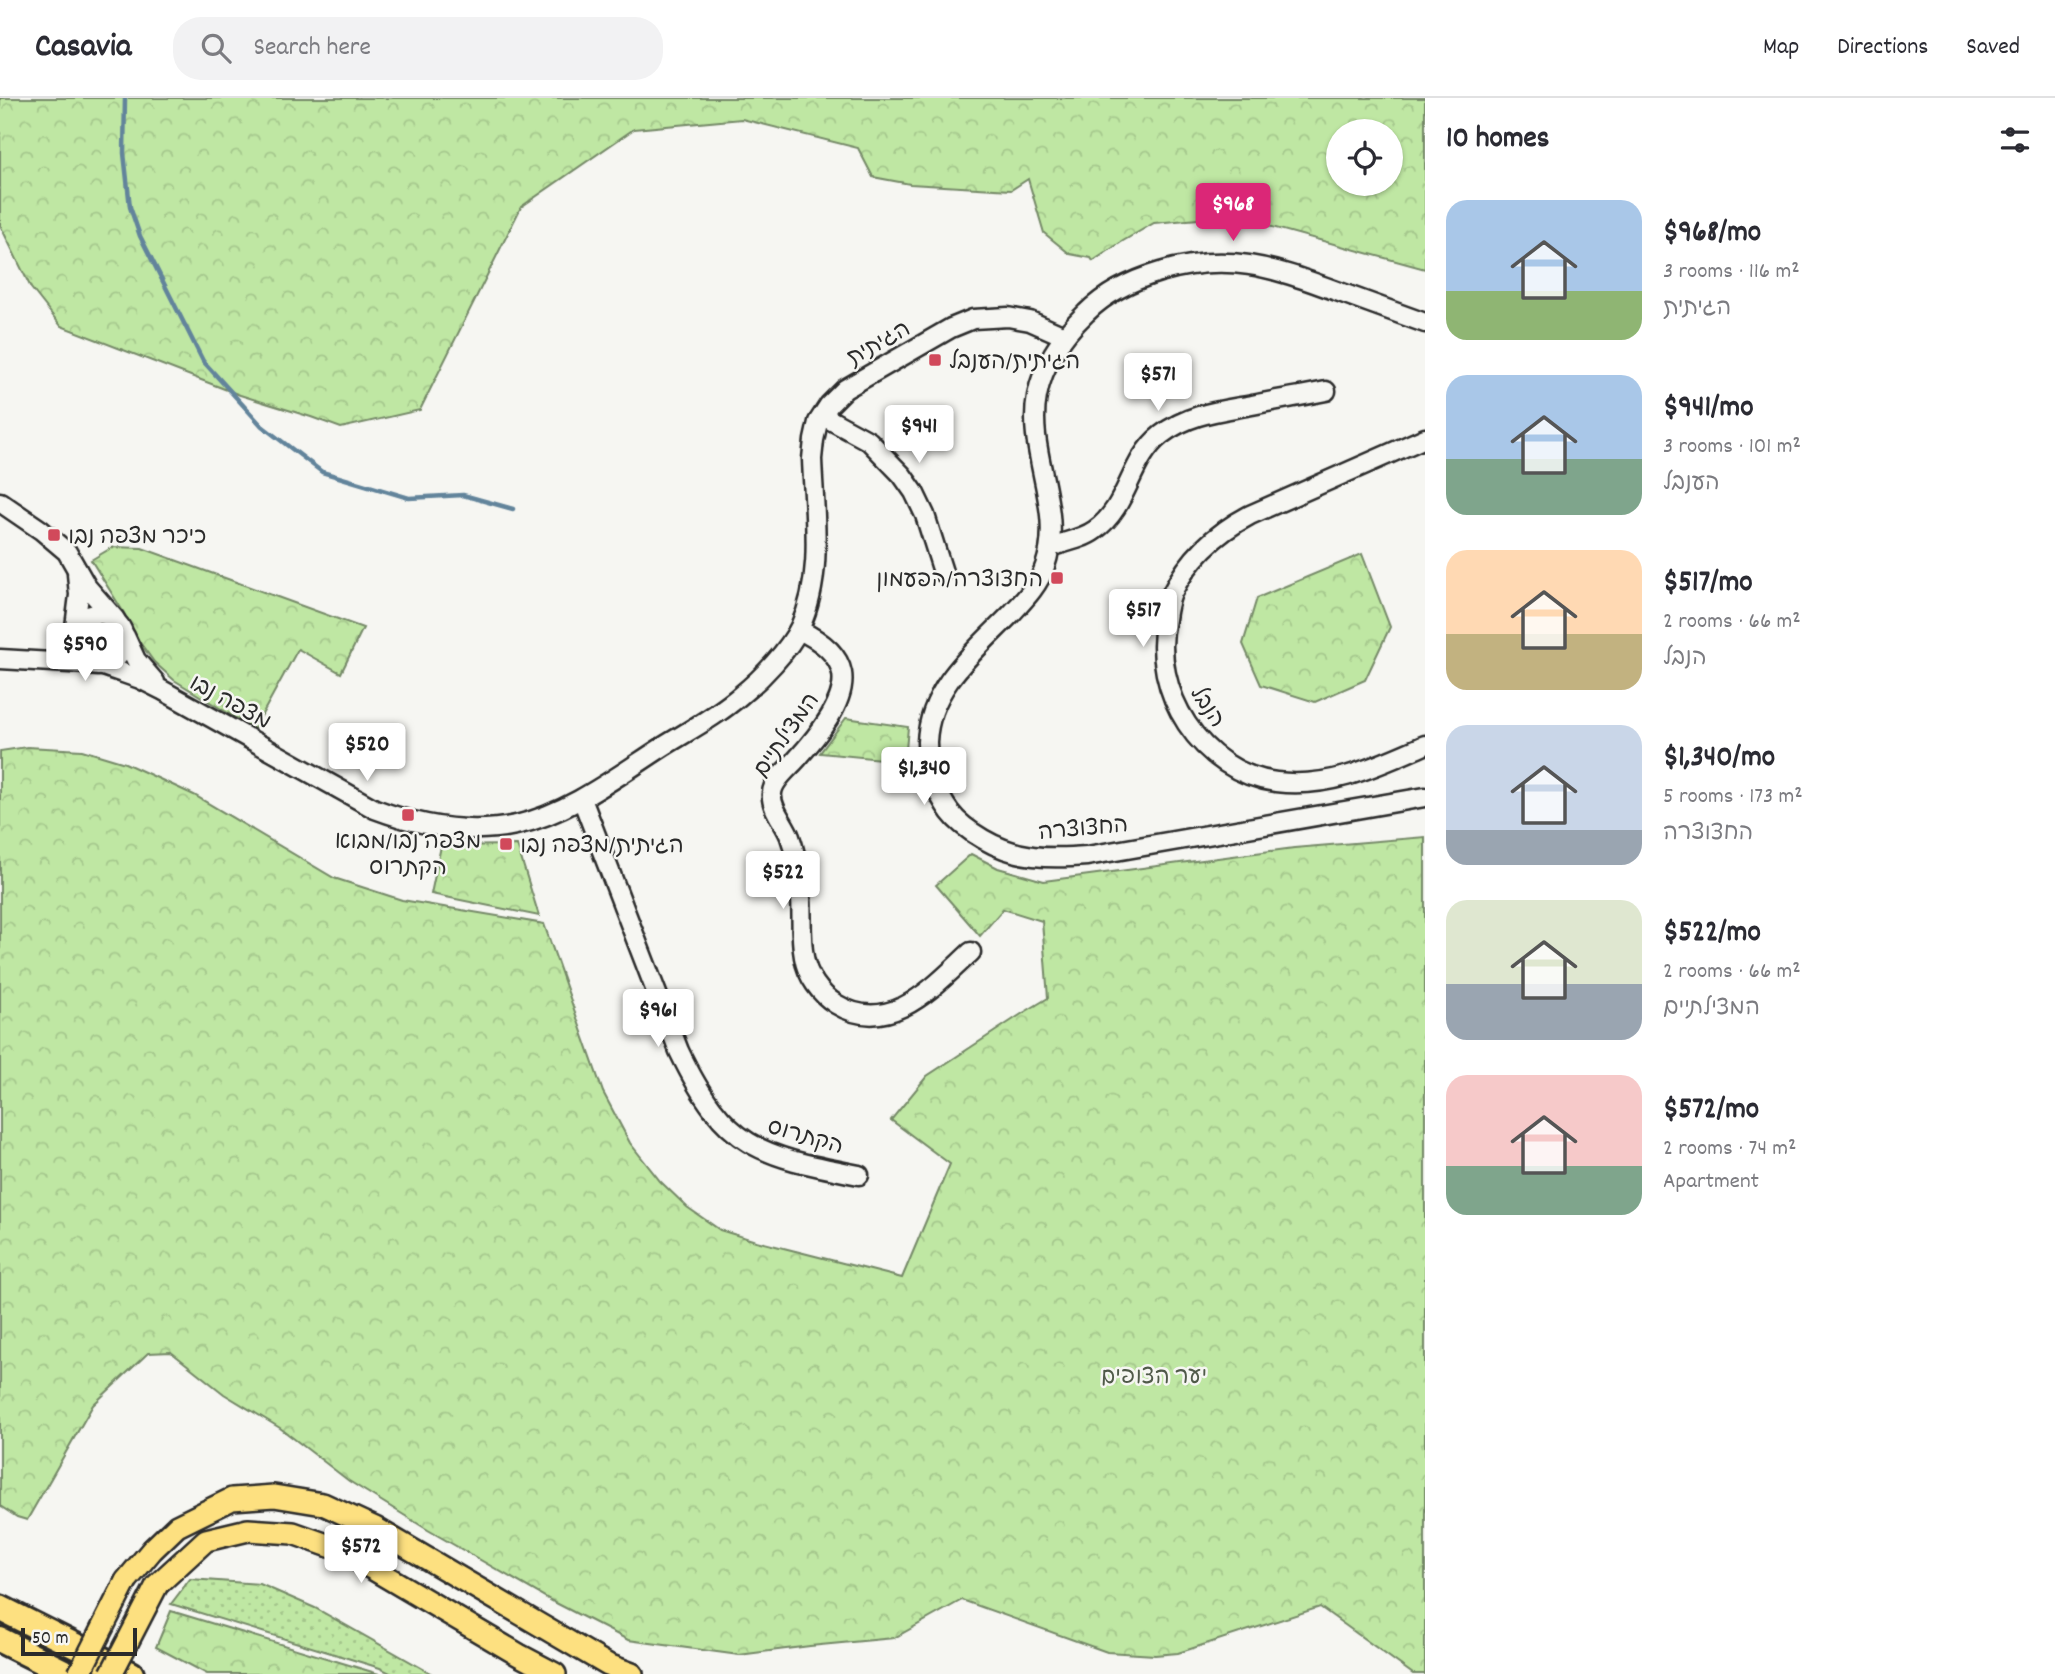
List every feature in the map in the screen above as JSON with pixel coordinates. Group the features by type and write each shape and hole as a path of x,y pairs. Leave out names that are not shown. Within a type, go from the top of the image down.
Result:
{"highway":[{"path":"0,1608 131,1674"},
{"path":"0,1640 68,1674"}],"main road":[{"path":"79,1674 126,1581 177,1526 232,1499 274,1496 323,1504 375,1528 608,1665 632,1674"},
{"path":"111,1674 157,1585 206,1540 248,1530 293,1533 341,1550 519,1656 555,1674"}],"street":[{"path":"1064,336 1089,310 1119,288 1151,274 1211,262 1270,268 1425,323"},
{"name":"הגיתית","path":"582,799 741,696 770,666 799,629 815,580 812,459 814,440 818,422 845,389 951,328 973,319 1008,317 1030,321 1064,336"},
{"name":"החצוצרה","path":"1064,336 1047,366 1037,395 1035,415 1052,532 1045,568 1035,586 950,679 937,698 930,720 929,767 935,786 955,819 996,847 1025,856 1066,858 1425,797"},
{"path":"1050,547 1093,532 1107,521 1117,509 1146,449 1176,424 1210,412 1326,391"},
{"path":"823,416 869,441 902,475 925,515 943,572"},
{"name":"הנבל","path":"1425,438 1250,515 1215,537 1195,557 1172,594 1162,635 1168,687 1191,731 1208,749 1250,774 1274,782 1302,784 1329,781 1352,775 1425,745"},
{"name":"מצפה נבו","path":"0,502 67,552 81,578 119,626 136,660 168,694"},
{"path":"74,631 81,620 89,615 107,614 119,626 125,643 123,651 117,659 95,665 80,659 75,653 72,645 79,595 77,568"},
{"name":"המצילתיים","path":"799,629 823,645 838,662 842,673 838,704 801,754 778,779 772,791 772,801 790,836 796,859 801,889 804,958 808,973 825,996 850,1012 881,1014 900,1009 927,992 971,952"},
{"name":"מצפה נבו","path":"29,661 61,646 74,631"},
{"name":"מצפה נבו","path":"0,659 95,665 139,679 348,795 405,821 462,829 488,829 517,825 582,799"},
{"name":"הקתרוס","path":"582,799 679,1051 706,1100 738,1137 762,1150 794,1161 859,1175"}],"green space":[{"path":"0,98 1425,98 1425,269 1232,216 1154,223 1093,261 1091,258 1070,254 1044,233 1028,179 1011,190 910,184 873,177 858,148 742,119 634,129 521,207 420,410 341,428 240,395 61,326 31,288 0,225"},
{"path":"113,547 142,548 363,628 341,673 298,649 254,729 174,680 154,662 136,637 91,560"},
{"path":"1362,554 1390,627 1365,680 1315,702 1261,685 1243,644 1257,598"},
{"path":"846,718 908,727 906,750 891,760 820,753"},
{"name":"יער הצופים","path":"27,747 82,750 125,763 194,795 334,878 402,900 544,924 603,1092 630,1143 660,1181 687,1207 720,1230 902,1278 950,1164 891,1120 927,1076 1048,998 1042,921 1003,909 980,936 936,885 971,854 998,868 1044,881 1294,848 1425,837 1425,1674 1413,1674 1320,1607 1178,1653 1155,1655 1107,1652 962,1600 894,1638 739,1655 628,1640 552,1601 349,1481 280,1428 224,1394 171,1352 148,1353 93,1405 27,1520 0,1506 0,751"},
{"path":"517,845 539,916 431,894 441,846"},
{"path":"190,1579 260,1584 315,1608 432,1674 392,1674 171,1604"},
{"path":"171,1611 379,1674 207,1674 156,1647"}],"waterway":[{"path":"125,98 124,153 130,207 140,236 203,361 262,426 322,472 409,498 463,495 513,509"}],"place":[{"name":"הגיתית/הענבל","path":"935,360"},
{"name":"כיכר מצפה נבו","path":"54,535"},
{"name":"החצוצרה/הפעמון","path":"1057,578"},
{"name":"מצפה נבו/מבוא הקתרוס","path":"408,815"},
{"name":"הגיתית/מצפה נבו","path":"506,844"}]}
